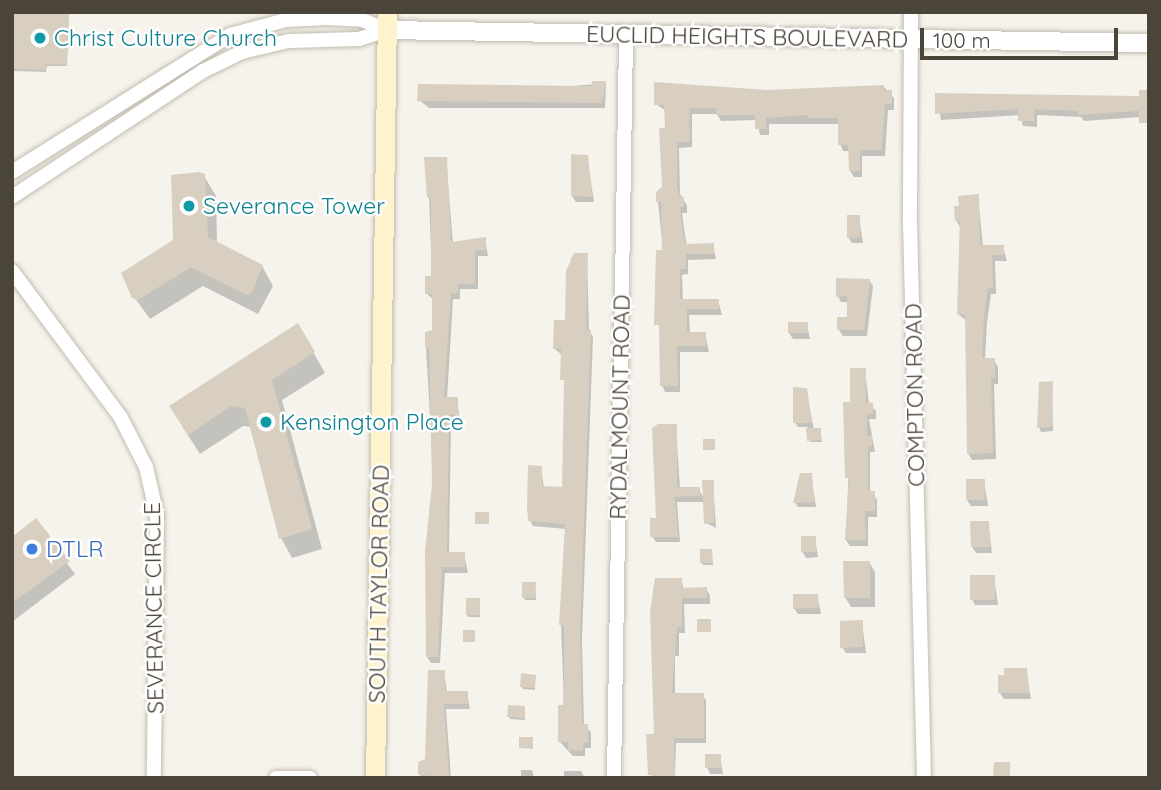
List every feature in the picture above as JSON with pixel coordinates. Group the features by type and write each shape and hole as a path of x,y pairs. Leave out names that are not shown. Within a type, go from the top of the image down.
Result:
{"main road":[{"name":"SOUTH TAYLOR ROAD","path":"375,778 387,21"}],"street":[{"name":"COMPTON ROAD","path":"911,12 924,778"},
{"path":"12,172 230,35 286,20 326,18 387,21"},
{"name":"EUCLID HEIGHTS BOULEVARD","path":"387,21 626,36 1149,43"},
{"path":"12,197 203,71 242,51 289,41 359,39 387,21"},
{"name":"RYDALMOUNT ROAD","path":"614,778 626,36"},
{"name":"SEVERANCE CIRCLE","path":"12,271 121,418 146,467 157,515 154,778"},
{"path":"276,778 310,778"}],"building":[{"name":"Christ Culture Church","path":"12,12 68,12 67,65 46,64 46,70 12,69"},
{"path":"592,81 606,81 602,103 417,101 418,84 592,86"},
{"path":"654,82 766,90 884,85 884,90 892,90 892,104 885,104 882,150 860,150 860,171 849,171 848,145 838,145 838,118 808,118 808,115 766,118 766,129 755,129 755,115 716,115 716,108 689,108 690,142 677,142 677,187 680,197 684,197 684,207 680,207 682,227 685,244 714,243 714,254 686,254 686,269 680,269 680,299 719,299 719,309 687,309 687,332 706,332 706,346 677,346 678,386 660,386 659,325 654,325 656,250 662,250 661,202 656,202 656,192 662,187 659,128 665,128 664,105 654,105"},
{"path":"1139,90 1149,90 1149,123 1139,123 1139,111 1078,115 1078,111 1035,109 1034,121 1018,121 1018,109 935,114 935,93 1139,96"},
{"path":"571,154 588,155 592,197 571,196"},
{"path":"424,157 447,157 451,242 486,237 486,250 475,250 475,284 458,284 458,293 451,293 444,397 458,397 458,415 449,415 447,552 465,552 465,567 442,567 438,657 426,657 425,552 432,484 429,348 425,348 425,332 432,330 432,294 425,294 425,276 431,276 431,198 427,198"},
{"name":"Severance Tower","path":"199,172 205,174 208,237 263,265 252,292 247,295 191,267 138,300 132,298 121,273 173,240 171,175"},
{"path":"979,194 980,245 1004,245 1004,255 992,255 993,288 988,288 984,316 982,358 995,358 995,378 991,378 993,453 967,454 965,315 957,314 960,221 955,221 954,206 959,206 958,196"},
{"path":"847,215 860,215 860,237 847,238"},
{"path":"574,253 588,253 586,330 591,330 580,632 582,724 588,724 588,743 583,743 583,751 568,750 568,742 558,742 558,705 563,705 564,678 564,625 559,625 565,524 528,521 527,507 528,465 542,466 542,486 562,487 564,380 560,380 561,349 553,349 554,320 565,320 566,271"},
{"path":"836,278 870,279 864,330 837,330 837,317 847,317 847,296 836,297"},
{"path":"788,322 808,322 808,333 788,333"},
{"name":"Kensington Place","path":"298,323 315,352 272,380 312,529 279,539 245,408 231,406 188,435 169,406"},
{"path":"850,368 866,368 866,402 873,403 873,414 867,414 867,436 872,435 872,446 868,446 868,491 875,491 875,511 865,511 866,540 845,540 849,478 845,478 843,402 850,402"},
{"path":"1053,381 1052,427 1037,428 1039,382"},
{"path":"793,387 807,388 812,423 793,423"},
{"path":"658,424 677,424 677,487 700,487 700,496 675,497 678,537 650,537 650,518 656,518 652,428"},
{"path":"806,428 821,428 821,440 807,441"},
{"path":"703,439 715,439 715,450 703,450"},
{"path":"800,473 812,473 814,502 793,503"},
{"path":"966,479 985,479 985,500 966,500"},
{"path":"702,480 714,480 714,523 704,524"},
{"path":"475,512 489,512 489,524 475,524"},
{"path":"36,518 70,561 12,603 12,537"},
{"path":"970,521 989,521 990,547 971,547"},
{"path":"801,536 816,536 816,552 801,552"},
{"path":"700,549 712,549 713,563 700,563"},
{"path":"843,561 870,561 870,598 844,598"},
{"path":"970,575 995,575 995,600 970,600"},
{"path":"655,578 682,578 682,588 707,587 707,598 682,598 682,627 677,627 672,693 704,693 704,738 674,738 675,778 648,775 646,734 654,734 650,612"},
{"path":"522,582 536,582 535,598 522,598"},
{"path":"793,594 818,594 818,608 793,609"},
{"path":"466,598 480,598 480,615 466,615"},
{"path":"697,619 711,619 711,632 697,632"},
{"path":"863,620 863,647 840,648 840,621"},
{"path":"463,630 475,630 475,642 463,642"},
{"path":"1004,668 1027,668 1029,693 998,693 998,675 1004,675"},
{"path":"428,670 445,670 445,691 468,691 468,704 444,704 449,777 418,775 418,762 425,759"},
{"path":"521,673 536,675 535,688 520,687"},
{"path":"508,705 525,706 525,718 507,717"},
{"path":"519,737 533,737 533,749 519,748"},
{"path":"705,754 721,754 721,768 705,768"},
{"path":"994,762 1010,762 1010,778 993,778"}],"place":[{"name":"Christ Culture Church","path":"40,38"},
{"name":"Severance Tower","path":"189,206"},
{"name":"Kensington Place","path":"266,422"},
{"name":"DTLR","path":"32,549"}]}
